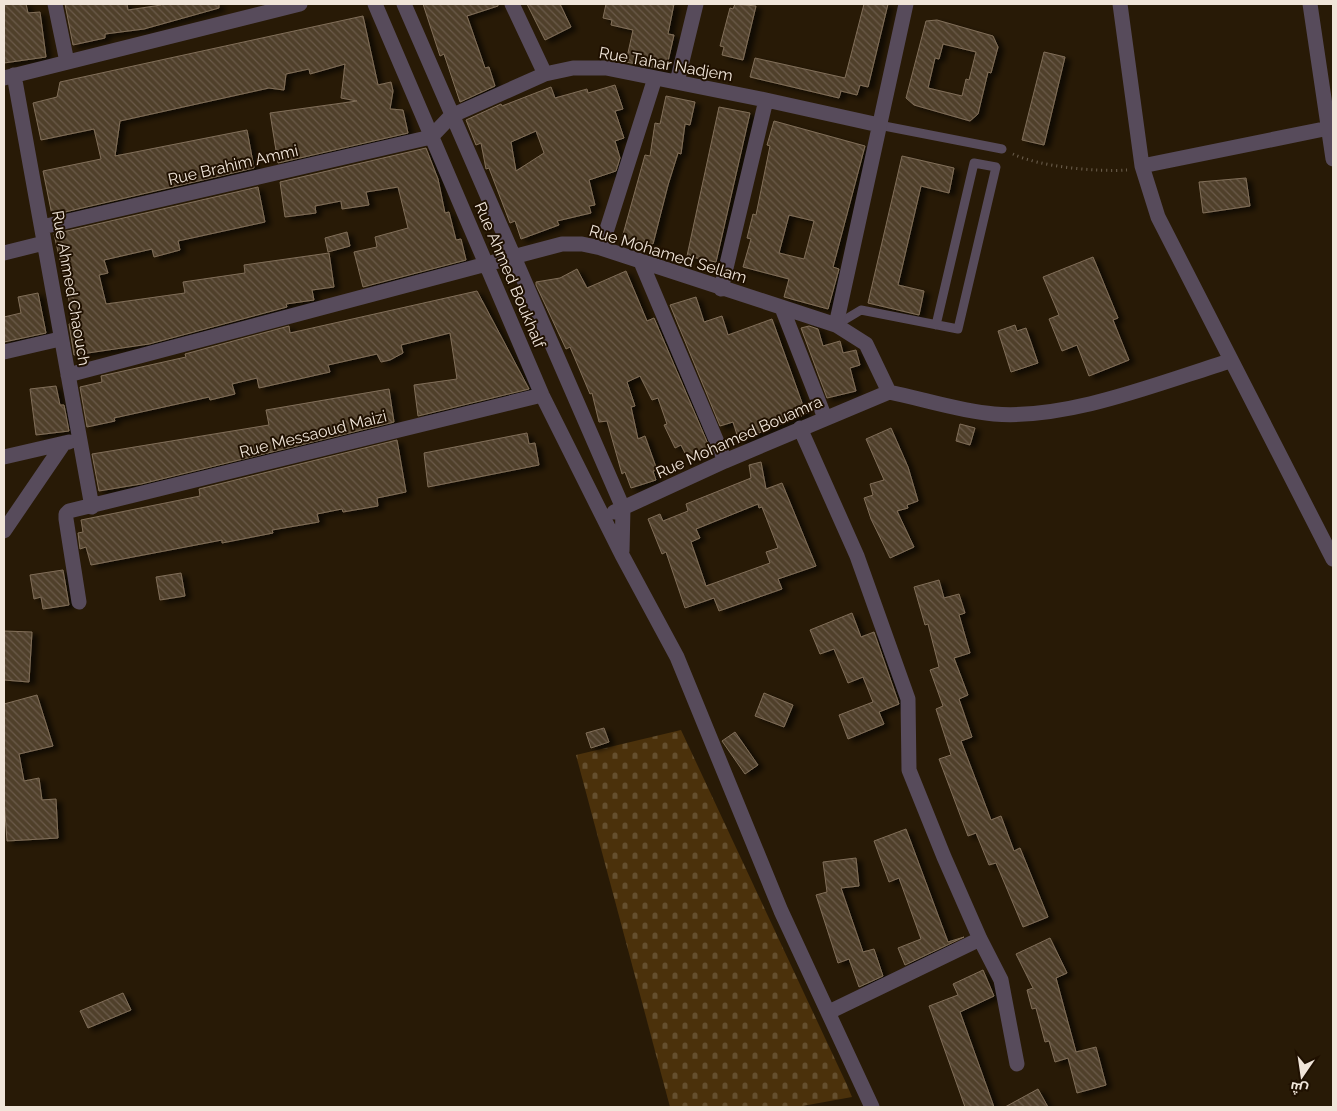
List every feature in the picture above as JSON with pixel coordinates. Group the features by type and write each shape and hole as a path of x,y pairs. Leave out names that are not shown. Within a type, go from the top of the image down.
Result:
{"street":[{"path":"55,4 67,62"},
{"path":"9,77 300,4"},
{"name":"Rue Ahmed Boukhalf","path":"375,4 542,395 622,555 677,657 781,911 872,1107"},
{"path":"404,4 451,116 623,508 622,555"},
{"path":"512,4 545,74"},
{"path":"676,82 696,4"},
{"path":"836,325 906,4"},
{"path":"1120,4 1142,166 1158,217 1333,559"},
{"path":"1310,4 1333,159"},
{"name":"Rue Tahar Nadjem","path":"431,137 451,116 545,74 573,68 606,68 879,125"},
{"name":"Rue Ahmed Chaouch","path":"9,77 42,227 60,339 92,506"},
{"path":"601,248 655,78"},
{"path":"721,289 766,100"},
{"name":"Rue Brahim Ammi","path":"42,227 431,137"},
{"path":"1142,166 1331,137"},
{"path":"4,253 44,243"},
{"name":"Rue Mohamed Sellam","path":"68,375 488,266 562,244 582,244 601,248 721,289 836,325 866,344 890,392"},
{"path":"641,262 726,461"},
{"path":"782,308 825,418"},
{"path":"4,352 60,339"},
{"path":"890,392 992,414 1046,413 1080,406 1230,361"},
{"name":"Rue Mohamed Bouamra","path":"604,517 800,428 890,392"},
{"name":"Rue Messaoud Maizi","path":"79,602 66,514 69,511 542,395"},
{"path":"800,428 857,556 908,699 909,770 980,939 1002,980 1017,1064"},
{"path":"4,458 80,439"},
{"path":"4,531 64,443"},
{"path":"829,1012 980,939"}],"lane":[{"path":"879,125 1002,149"},
{"path":"836,325 861,310 929,324 958,329 996,168 974,163 936,325"}],"path":[{"path":"1002,149 1036,161 1088,170 1109,171 1142,166"}],"green space":[{"path":"681,730 852,1097 797,1107 670,1107 576,755"}],"building":[{"path":"4,4 26,4 28,13 40,12 46,57 4,63"},
{"path":"65,4 127,4 128,10 161,4 219,4 219,8 144,29 105,34 105,38 73,45"},
{"path":"423,4 498,4 498,6 467,16 485,68 489,67 495,86 460,102 444,54 440,56"},
{"path":"527,4 560,4 571,27 545,40"},
{"path":"606,4 674,4 668,34 674,35 666,70 626,62 633,30 611,25 612,20 603,18"},
{"path":"735,4 756,6 743,60 722,55 724,47 720,46 730,8 733,9"},
{"path":"864,4 888,4 868,87 860,85 857,95 841,91 839,98 750,77 755,58 845,78"},
{"path":"363,16 378,85 391,82 393,91 390,109 403,110 408,133 278,163 270,113 357,101 341,98 345,64 310,74 309,69 286,74 284,90 269,88 120,121 115,156 247,130 254,168 52,215 43,171 101,159 94,129 41,140 33,103 57,97 60,82"},
{"path":"937,20 993,36 998,47 991,73 988,72 978,114 970,121 914,105 906,98 926,21","holes":["943,44 976,52 969,80 966,79 962,96 928,88 935,58 939,59"]},
{"path":"1044,52 1065,57 1044,145 1022,140"},
{"path":"615,85 623,109 615,111 624,138 615,141 620,158 616,171 589,180 595,205 589,206 591,213 557,221 559,225 521,239 515,221 510,223 489,168 486,169 481,143 476,145 466,120 501,104 502,106 551,87 555,98 587,89 588,93","holes":["536,131 544,153 516,171 511,142"]},
{"path":"666,96 695,102 690,125 685,124 681,154 678,153 668,185 653,244 622,238 645,155 650,156 655,123 660,124"},
{"path":"719,107 750,113 716,262 687,256"},
{"path":"774,121 865,146 833,267 839,269 828,309 784,297 789,279 743,267 751,239 747,238 753,214 756,215 770,146 767,145","holes":["789,215 814,221 804,259 779,253"]},
{"path":"426,148 438,179 445,213 449,212 456,240 461,239 466,260 363,287 354,252 377,247 375,237 408,228 398,187 366,192 369,205 342,209 341,201 315,206 316,213 285,217 280,182"},
{"path":"902,156 954,168 949,193 921,186 898,285 924,291 919,315 868,303"},
{"path":"1246,178 1250,206 1203,213 1199,182"},
{"path":"258,187 265,222 178,241 180,250 154,257 152,249 104,260 108,273 99,275 106,304 185,293 183,282 245,273 244,265 329,253 334,287 312,290 314,300 286,304 287,307 149,344 74,355 69,324 74,323 54,234"},
{"path":"347,232 350,246 328,252 325,238"},
{"path":"1093,257 1118,318 1113,320 1129,360 1089,376 1077,345 1062,351 1049,319 1059,315 1043,277"},
{"path":"577,269 587,288 626,271 647,321 654,318 711,451 688,459 681,445 675,448 664,425 667,424 658,398 652,400 640,376 627,382 635,406 631,407 638,439 645,436 657,470 653,471 656,480 631,488 625,472 622,474 607,421 599,422 592,393 590,394 570,347 566,349 536,285 536,282 560,278"},
{"path":"477,291 529,389 418,416 414,385 457,379 450,333 401,345 403,353 390,360 381,362 377,354 328,365 330,372 259,388 257,378 232,384 235,394 210,400 209,397 114,418 115,421 87,427 80,387 102,382 101,376 186,357 185,354 289,326 290,333"},
{"path":"38,293 46,333 4,342 4,317 21,313 18,297"},
{"path":"696,297 704,322 722,316 728,335 772,319 806,414 739,441 733,422 720,426 670,305"},
{"path":"1015,325 1017,331 1026,328 1038,363 1011,372 998,331"},
{"path":"809,326 818,329 823,346 840,341 843,353 856,350 860,365 850,368 856,391 827,398 801,328"},
{"path":"56,386 60,405 64,405 69,431 36,435 30,389"},
{"path":"389,389 394,422 141,484 99,491 92,454 269,425 266,410"},
{"path":"960,424 975,428 970,445 956,441"},
{"path":"891,428 908,467 918,501 907,505 908,508 897,511 914,547 890,558 871,519 864,498 873,495 870,484 884,480 866,439"},
{"path":"527,433 529,444 535,443 539,465 428,487 424,453"},
{"path":"397,440 406,492 377,498 378,506 343,512 342,509 317,514 319,522 272,530 273,533 222,543 222,540 91,565 86,547 80,549 78,533 83,532 81,520 200,496 199,489"},
{"path":"761,462 766,489 782,483 816,566 778,579 782,589 719,611 714,598 685,608 666,552 662,554 648,519 660,514 663,521 688,511 686,504 751,478 749,465","holes":["758,504 759,508 762,507 778,548 766,552 770,563 706,586 691,542 700,538 696,529"]},
{"path":"63,570 69,605 43,609 41,597 34,599 30,575"},
{"path":"181,573 185,596 160,600 156,577"},
{"path":"939,580 944,598 959,594 965,613 959,615 970,653 954,658 968,695 959,699 972,737 961,741 991,820 1001,816 1014,851 1020,848 1048,917 1023,927 996,863 989,865 976,833 968,836 939,759 951,755 936,709 943,706 930,670 939,667 928,624 925,625 914,587"},
{"path":"852,613 861,637 874,632 899,704 879,712 884,724 848,739 839,715 873,702 863,677 848,683 834,649 820,654 810,630"},
{"path":"4,631 32,632 29,682 4,680"},
{"path":"764,693 793,705 784,727 755,716"},
{"path":"37,695 53,746 19,754 24,781 39,778 42,800 56,799 58,838 7,841 4,800 4,704"},
{"path":"604,728 609,742 591,748 586,733"},
{"path":"735,732 758,765 745,774 722,741"},
{"path":"906,829 948,942 964,937 905,965 898,948 921,939 899,878 889,882 874,841"},
{"path":"856,858 859,886 841,888 863,952 874,949 883,976 859,987 849,959 838,963 816,895 827,892 823,862"},
{"path":"1050,938 1067,973 1056,978 1076,1052 1096,1047 1106,1085 1077,1093 1068,1058 1055,1062 1049,1041 1045,1042 1036,1008 1032,1009 1027,990 1033,988 1016,954"},
{"path":"983,970 994,996 960,1012 994,1107 965,1107 929,1006 958,995 953,984"},
{"path":"123,993 131,1010 88,1028 80,1011"},
{"path":"1038,1089 1048,1107 1005,1107"}]}
